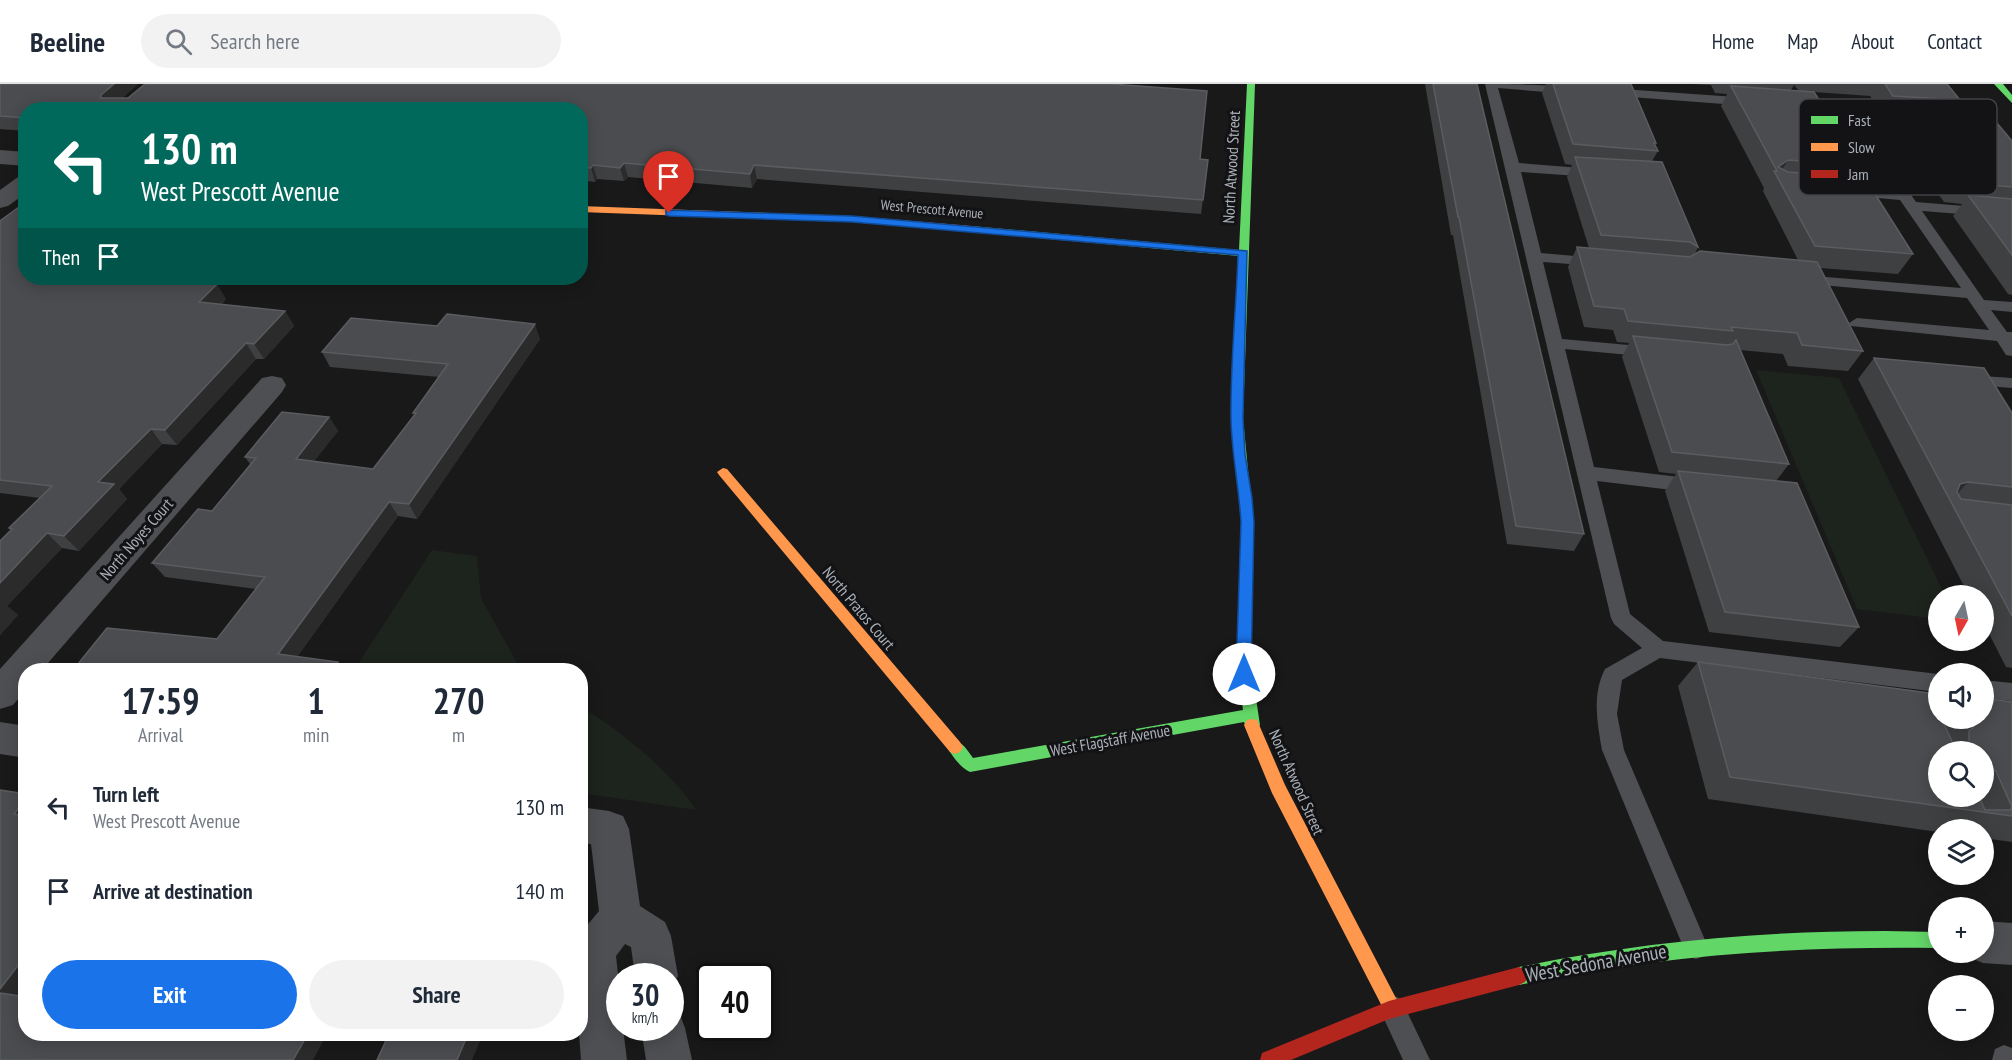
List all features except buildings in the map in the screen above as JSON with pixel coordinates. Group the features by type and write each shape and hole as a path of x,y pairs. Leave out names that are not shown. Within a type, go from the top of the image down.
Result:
{"street":[{"name":"North Atwood Street","path":"1251,84 1237,427 1247,522 1244,674 1250,715 1271,774 1356,944 1392,1008"},
{"path":"1998,84 2012,100"},
{"path":"0,157 18,158"},
{"path":"0,201 18,188"},
{"name":"West Prescott Avenue","path":"588,209 852,219 1243,253"},
{"name":"North Noyes Court","path":"27,663 272,385"},
{"name":"North Pratos Court","path":"723,472 970,765"},
{"name":"North Noyes Court","path":"0,694 18,674"},
{"name":"West Flagstaff Avenue","path":"970,765 1250,715"},
{"path":"0,738 18,741"},
{"path":"588,826 609,829 621,917 594,950 606,1023"},
{"path":"621,917 650,936 654,963"},
{"name":"West Sedona Avenue","path":"1269,1060 1392,1008 1528,973 1617,957 1696,947 1834,939 1928,940"},
{"path":"1994,943 2012,944"},
{"path":"665,1041 669,1060"}],"lane":[{"path":"1799,105 1645,90 1586,91 1491,84 1621,618 1658,649 1902,688 1928,684"},
{"path":"1791,91 1799,103"},
{"path":"1513,167 1605,174"},
{"path":"1864,195 2012,214"},
{"path":"1904,195 1976,299 2007,337 2012,351"},
{"path":"1534,257 1612,264"},
{"path":"1826,282 1976,299 2012,307"},
{"path":"1857,322 2007,337"},
{"path":"1555,343 1669,354"},
{"path":"1956,379 2012,383"},
{"path":"1587,473 1712,487"},
{"path":"1658,649 1612,675 1606,714 1613,750 1696,947"},
{"path":"1994,690 2012,692"},
{"path":"1392,1008 1417,1060"}],"shaded area":[{"path":"1756,370 1839,378 1940,585 1928,585 1928,618 1857,609"},
{"path":"432,550 477,556 481,598 517,663 359,663"},
{"path":"588,712 644,753 686,795 696,810 588,794"}],"traffic: fast":[{"path":"1251,84 1237,418 1247,522 1244,665 1252,725"},
{"path":"1998,84 2012,100"},
{"path":"971,229 1243,253"},
{"path":"955,747 970,765 1250,715"},
{"path":"1519,976 1622,956 1727,944 1832,939 1928,940"}],"traffic: slow":[{"path":"588,209 852,219 971,229"},
{"path":"723,472 955,747"},
{"path":"1252,725 1278,788 1392,1008"}],"traffic: jam":[{"path":"1269,1060 1389,1010 1519,976"}],"route":[{"path":"669,213 852,219 1243,253 1237,436 1247,522 1244,674"}]}
